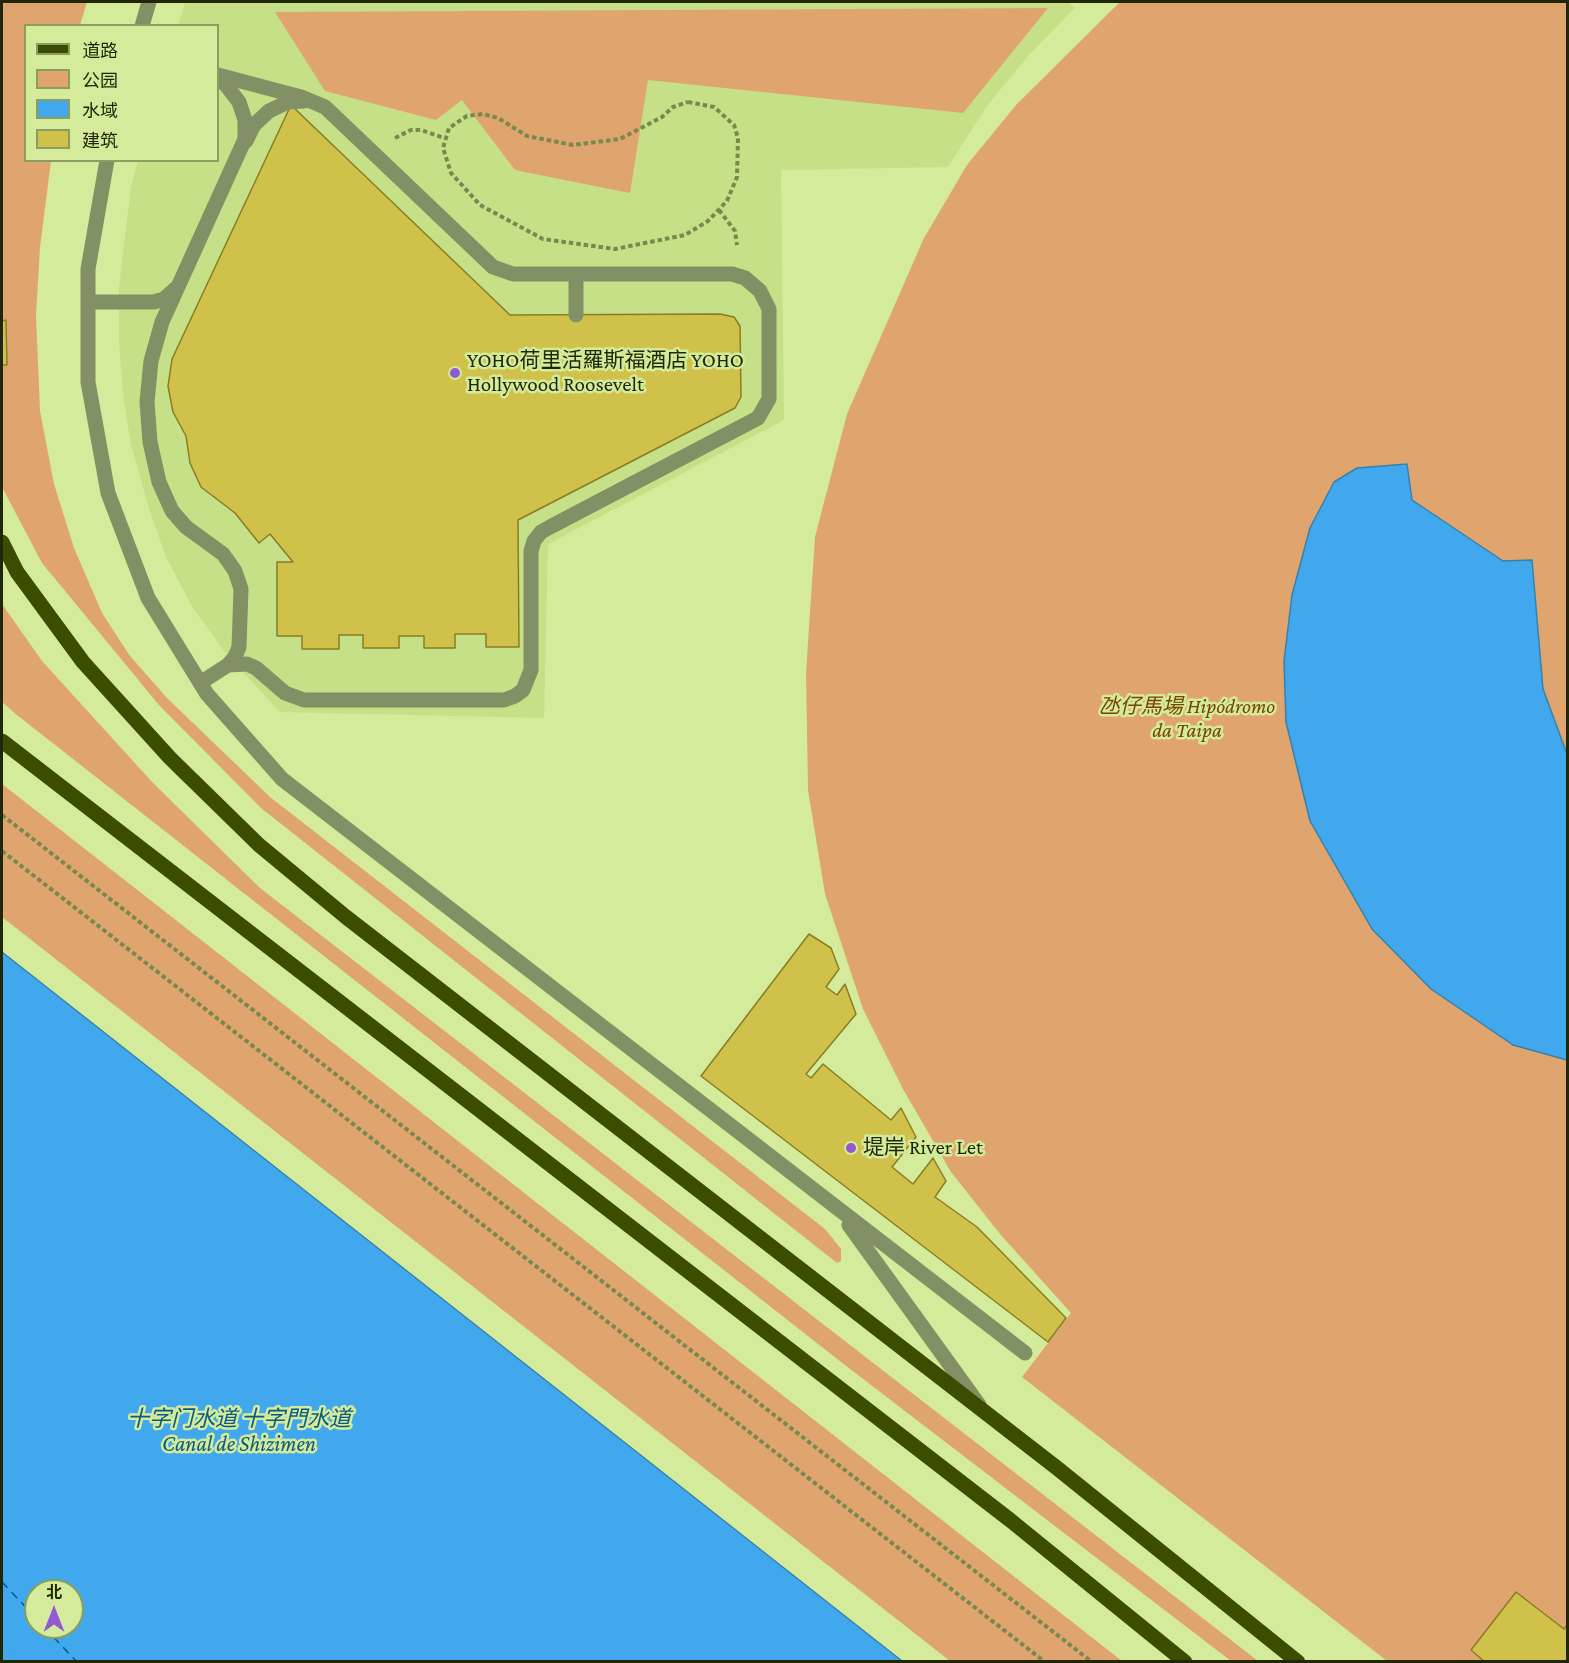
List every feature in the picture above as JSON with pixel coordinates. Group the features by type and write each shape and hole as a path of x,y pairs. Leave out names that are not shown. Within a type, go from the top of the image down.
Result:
{"main road":[{"path":"2,542 17,572 83,662 170,758 259,845 346,917 983,1411 1298,1662"},
{"path":"2,733 30,761"},
{"path":"2,741 1001,1513 1185,1662"}],"street":[{"path":"143,24 149,2"},
{"path":"219,77 310,100 325,106 493,267 513,274 732,274 745,278 760,291 769,309 769,399 758,418 541,532 531,551 531,670 523,690 504,700 304,700 285,693 256,668 247,664 228,665"},
{"path":"219,78 238,102 244,120 244,139 238,157"},
{"path":"200,683 228,665 239,647 241,589 235,571 223,554 186,527 172,511 159,482 150,442 147,402 151,361 162,322 254,125 269,111 288,102 310,100"},
{"path":"107,162 88,269 88,382 108,492 148,598 207,694 282,779 1025,1353"},
{"path":"576,274 576,315"},
{"path":"88,302 154,302 164,299 179,285"},
{"path":"841,1213 983,1411"}],"path":[{"path":"688,102 701,102 714,106 725,114 734,125 738,138 737,177 726,201 719,210 708,221 685,235 615,249 543,238 480,205 452,172 443,148 444,138 457,121 467,116 483,114 498,118 527,136 573,145 585,144 620,139 662,117 673,107 688,102"},
{"path":"376,157 393,140 411,129 421,129 444,138"},
{"path":"719,210 735,231 738,245"},
{"path":"2,815 1092,1662"},
{"path":"2,851 1045,1662"}],"shaded area":[{"path":"1068,2 1075,8 1028,56 987,106 948,167 781,170 784,420 548,544 544,718 280,712 228,656 193,608 167,559 150,512 131,445 123,394 119,341 119,287 131,187 138,162 219,162 219,24 178,24 185,3"}],"green space":[{"path":"2,2 87,2 80,24 24,24 24,162 51,162 40,247 36,316 40,411 54,484 74,548 102,613 130,656 167,698 270,797 825,1229 841,1249 841,1261 837,1263 261,808 159,705 42,563 2,487"},
{"name":"氹仔馬場 Hipódromo da Taipa","path":"1120,2 1567,2 1567,1661 1387,1661 1022,1377 1071,1313 1000,1234 951,1172 903,1089 863,1009 825,894 808,790 806,673 815,537 847,414 924,238 967,165 1016,105"},
{"path":"1048,8 963,113 648,80 630,193 515,170 462,100 436,120 325,91 275,12"},
{"path":"2,604 42,661 153,783 260,888 1258,1661 1231,1661 841,1362 17,715 2,702"},
{"path":"2,784 1122,1661 950,1661 2,917"}],"water":[{"path":"1407,464 1412,500 1503,561 1532,560 1543,689 1567,754 1567,1060 1513,1045 1431,989 1372,929 1310,821 1286,722 1284,661 1292,595 1310,528 1334,482 1357,468"},
{"name":"十字门水道 十字門水道 Canal de Shizimen","path":"2,952 902,1661 2,1661"}],"building":[{"name":"YOHO荷里活羅斯福酒店 YOHO Hollywood Roosevelt","path":"291,105 510,315 720,314 734,317 740,326 741,397 735,408 518,520 519,647 486,647 486,634 455,634 455,648 424,648 424,636 399,636 399,648 363,648 363,635 339,635 339,649 302,649 302,636 277,636 277,562 293,562 270,534 259,543 235,513 201,487 190,463 186,436 173,412 168,386 172,359"},
{"path":"6,320 7,365 2,365 2,321"},
{"name":"堤岸 River Let","path":"809,934 831,948 839,969 826,987 837,995 845,984 856,1014 806,1074 811,1078 823,1064 891,1120 901,1108 916,1137 892,1167 913,1184 933,1158 946,1181 935,1197 977,1227 1066,1318 1048,1342 701,1076"},
{"path":"1516,1592 1564,1629 1568,1624 1568,1662 1485,1662 1471,1650"}],"ferry route":[{"path":"2,1582 24,1605"},
{"path":"55,1639 77,1662"}],"place":[{"name":"YOHO荷里活羅斯福酒店 YOHO Hollywood Roosevelt","path":"455,373"},
{"name":"堤岸 River Let","path":"851,1148"}]}
